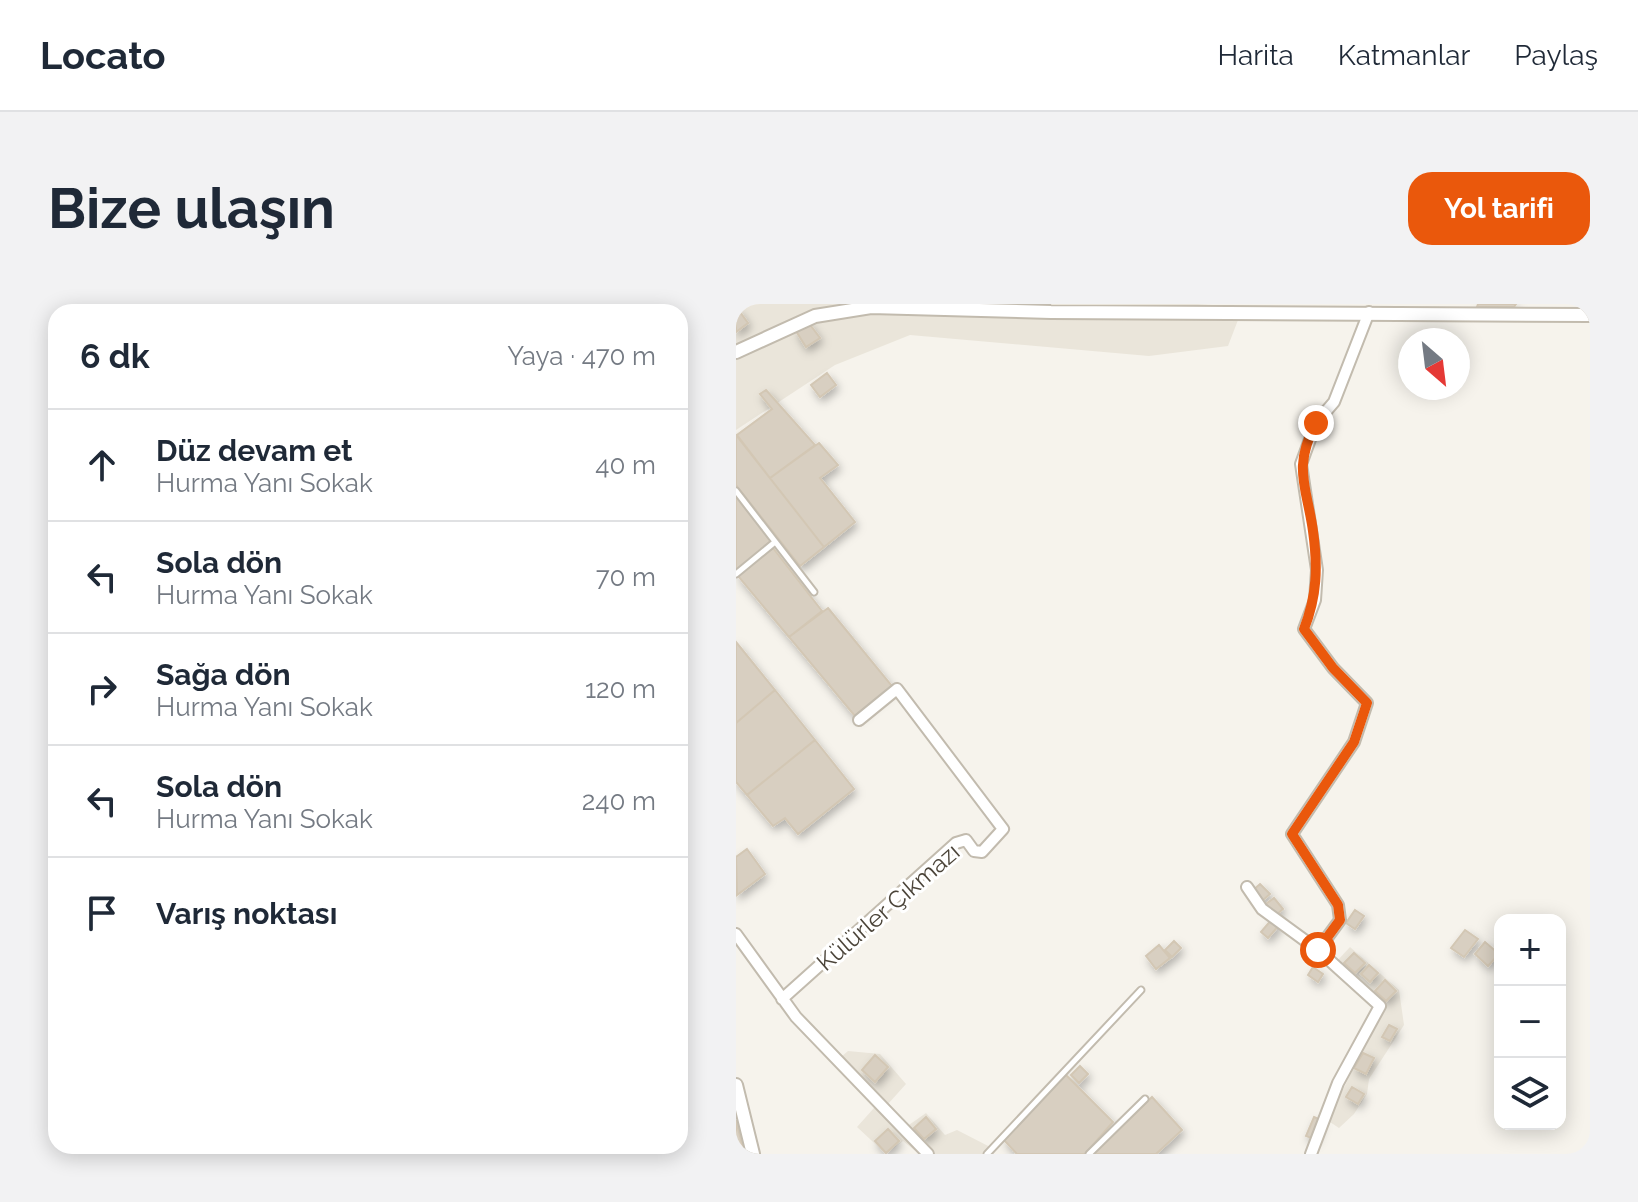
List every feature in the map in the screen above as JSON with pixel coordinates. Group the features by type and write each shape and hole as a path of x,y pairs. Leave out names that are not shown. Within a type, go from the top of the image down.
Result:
{"street":[{"path":"736,352 813,310 872,305 1303,308 1590,315"},
{"path":"1318,950 1340,920 1338,905 1292,834 1354,742 1367,703 1333,668 1304,629 1315,600 1317,570 1301,464 1308,438 1334,402 1369,312"},
{"name":"Külürler Çıkmazı","path":"782,999 956,843 966,840 974,851 982,852 1003,829 897,689 859,720"},
{"path":"1247,887 1262,909 1318,950 1380,1006 1338,1083 1311,1154"},
{"path":"736,934 782,999 928,1154"},
{"path":"736,1085 753,1154"}],"lane":[{"path":"736,491 814,592"},
{"path":"736,574 775,542"},
{"path":"987,1154 1141,990"},
{"path":"1089,1154 1145,1099"}],"shaded area":[{"path":"736,304 1197,304 1243,307 1228,346 1149,356 910,335 835,365 736,430"},
{"path":"1350,947 1399,990 1404,1025 1369,1079 1367,1094 1354,1114 1339,1128 1330,1122 1337,1102 1384,1006 1336,962"},
{"path":"848,1051 880,1054 906,1084 888,1104 906,1127 926,1113 945,1135 957,1130 994,1149 991,1154 919,1154 903,1141 886,1154 857,1127 882,1099 841,1057"}],"building":[{"path":"1478,304 1516,304 1514,307 1477,307"},
{"path":"736,309 748,323 736,332"},
{"path":"808,322 820,338 806,347 796,331"},
{"path":"827,373 836,385 820,397 811,385"},
{"path":"766,390 815,445 770,478 737,435 772,409 760,394"},
{"path":"736,435 824,547 800,566 736,485"},
{"path":"819,443 838,465 820,478 855,522 824,547 770,478"},
{"path":"736,496 771,541 736,571"},
{"path":"773,548 822,611 789,637 738,576"},
{"path":"828,608 892,686 855,716 789,637"},
{"path":"736,642 775,690 736,723"},
{"path":"775,690 815,740 747,795 736,782 736,723"},
{"path":"815,740 854,789 798,834 785,818 773,826 747,795"},
{"path":"747,849 765,874 737,895 736,857"},
{"path":"1260,884 1270,894 1262,901 1252,891"},
{"path":"1274,898 1283,909 1275,916 1266,904"},
{"path":"1355,910 1364,916 1355,929 1346,923"},
{"path":"1273,918 1280,924 1268,938 1261,932"},
{"path":"1465,930 1478,939 1464,957 1451,948"},
{"path":"1174,941 1181,948 1172,957 1165,950"},
{"path":"1485,942 1494,950 1494,959 1488,966 1475,954"},
{"path":"1159,945 1170,958 1156,969 1146,956"},
{"path":"1354,953 1365,963 1355,973 1344,963"},
{"path":"1369,965 1378,973 1370,982 1361,974"},
{"path":"1313,967 1323,974 1318,982 1308,975"},
{"path":"1385,980 1396,991 1386,1001 1375,991"},
{"path":"1389,1025 1397,1029 1390,1041 1382,1037"},
{"path":"1363,1053 1374,1058 1366,1074 1354,1068"},
{"path":"875,1055 888,1067 875,1082 862,1070"},
{"path":"1080,1066 1088,1074 1079,1083 1071,1075"},
{"path":"1064,1073 1113,1122 1085,1154 1017,1154 1004,1140"},
{"path":"1352,1087 1364,1094 1358,1104 1346,1097"},
{"path":"1152,1097 1182,1130 1156,1154 1093,1154"},
{"path":"926,1117 936,1129 924,1139 914,1128"},
{"path":"1314,1117 1321,1120 1314,1139 1306,1136"},
{"path":"736,1120 743,1148 744,1154 736,1154"},
{"path":"888,1129 899,1141 886,1153 875,1141"}],"route":[{"path":"1316,423 1301,464 1301,482 1313,529 1317,570 1315,600 1304,629 1333,668 1367,703 1354,742 1292,834 1338,905 1340,920 1318,950"}]}
